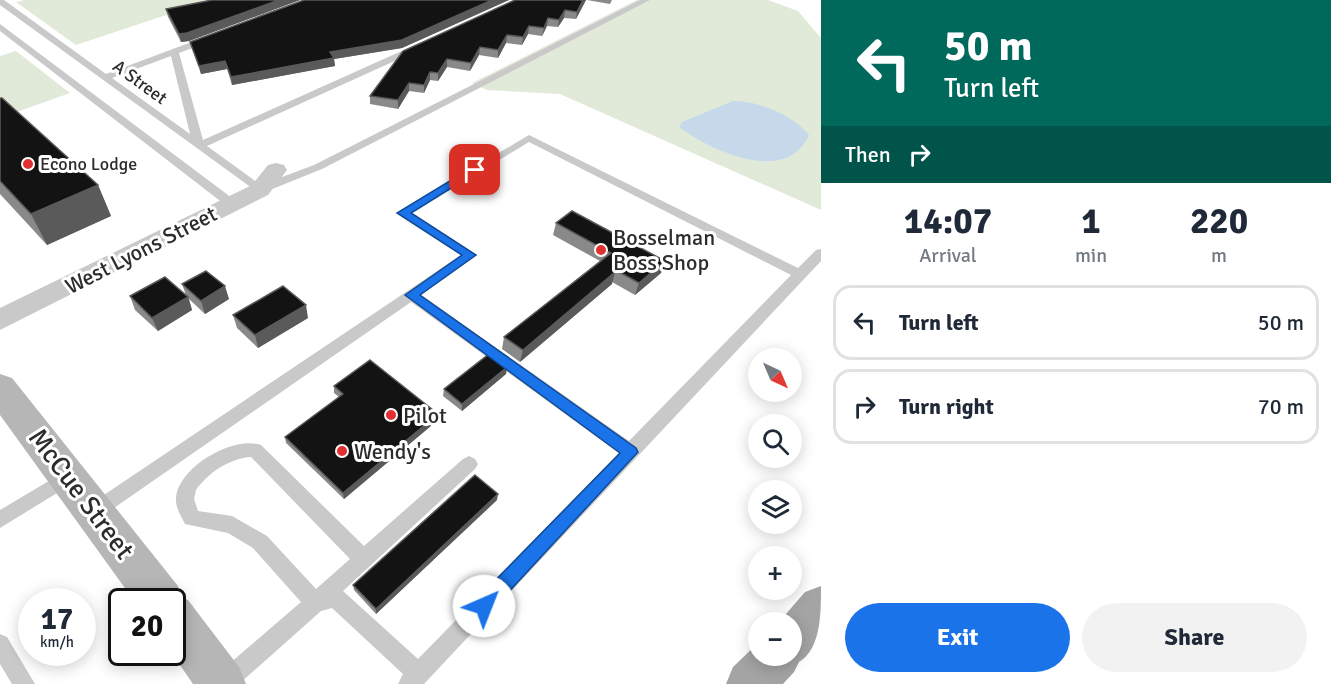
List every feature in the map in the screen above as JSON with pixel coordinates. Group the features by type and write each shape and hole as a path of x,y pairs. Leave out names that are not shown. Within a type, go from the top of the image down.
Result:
{"main road":[{"name":"McCue Street","path":"0,388 152,588"},
{"path":"802,631 821,609"},
{"path":"186,635 223,684"},
{"path":"750,684 768,666"}],"street":[{"name":"West Lyons Street","path":"0,320 260,190 276,170"}],"lane":[{"path":"260,190 318,167 646,0"},
{"name":"A Street","path":"0,1 260,190"},
{"path":"0,27 232,204"},
{"path":"106,77 218,36"},
{"path":"174,51 199,146 429,42"},
{"path":"95,511 470,255 403,213 529,138 800,274"},
{"path":"315,603 335,597 414,679 821,253"},
{"path":"411,295 631,452"},
{"path":"315,603 260,542 232,525 192,518 185,505 184,494 195,476 230,453 244,448 255,450 363,559"},
{"path":"223,684 469,464"},
{"path":"0,520 69,477"},
{"path":"0,644 24,684"}],"green space":[{"path":"24,0 211,0 76,45 16,2"},
{"path":"637,0 768,0 798,11 821,38 821,210 560,94 487,90 472,83"},
{"path":"16,51 70,93 0,118 0,56"}],"water":[{"path":"733,101 775,110 794,121 809,135 798,150 784,159 767,161 728,154 679,127 682,122"}],"building":[{"path":"212,0 279,0 179,34 166,9"},
{"path":"304,0 492,0 402,40 330,52 334,58 231,77 225,61 199,66 190,42"},
{"path":"515,0 583,0 577,12 565,10 559,20 548,18 544,28 529,26 523,37 507,35 498,50 480,47 471,63 447,59 438,73 430,72 424,85 409,83 398,100 370,96 403,51"},
{"path":"0,98 98,185 31,214 0,181"},
{"path":"572,211 665,261 639,283 612,268 615,272 523,350 504,337 611,253 556,223"},
{"path":"206,271 225,286 201,301 182,284"},
{"path":"165,277 188,297 152,318 130,296"},
{"path":"283,286 306,305 255,335 233,315"},
{"path":"489,354 507,367 462,404 444,389"},
{"path":"370,360 438,414 343,493 285,437 343,394 334,386"},
{"path":"475,475 498,494 376,609 353,585"}],"place":[{"name":"Econo Lodge","path":"28,164"},
{"name":"Bosselman Boss Shop","path":"601,250"},
{"name":"Pilot","path":"391,415"},
{"name":"Wendy's","path":"342,451"}],"route":[{"path":"475,170 403,213 470,255 411,295 631,452 484,606"}]}
